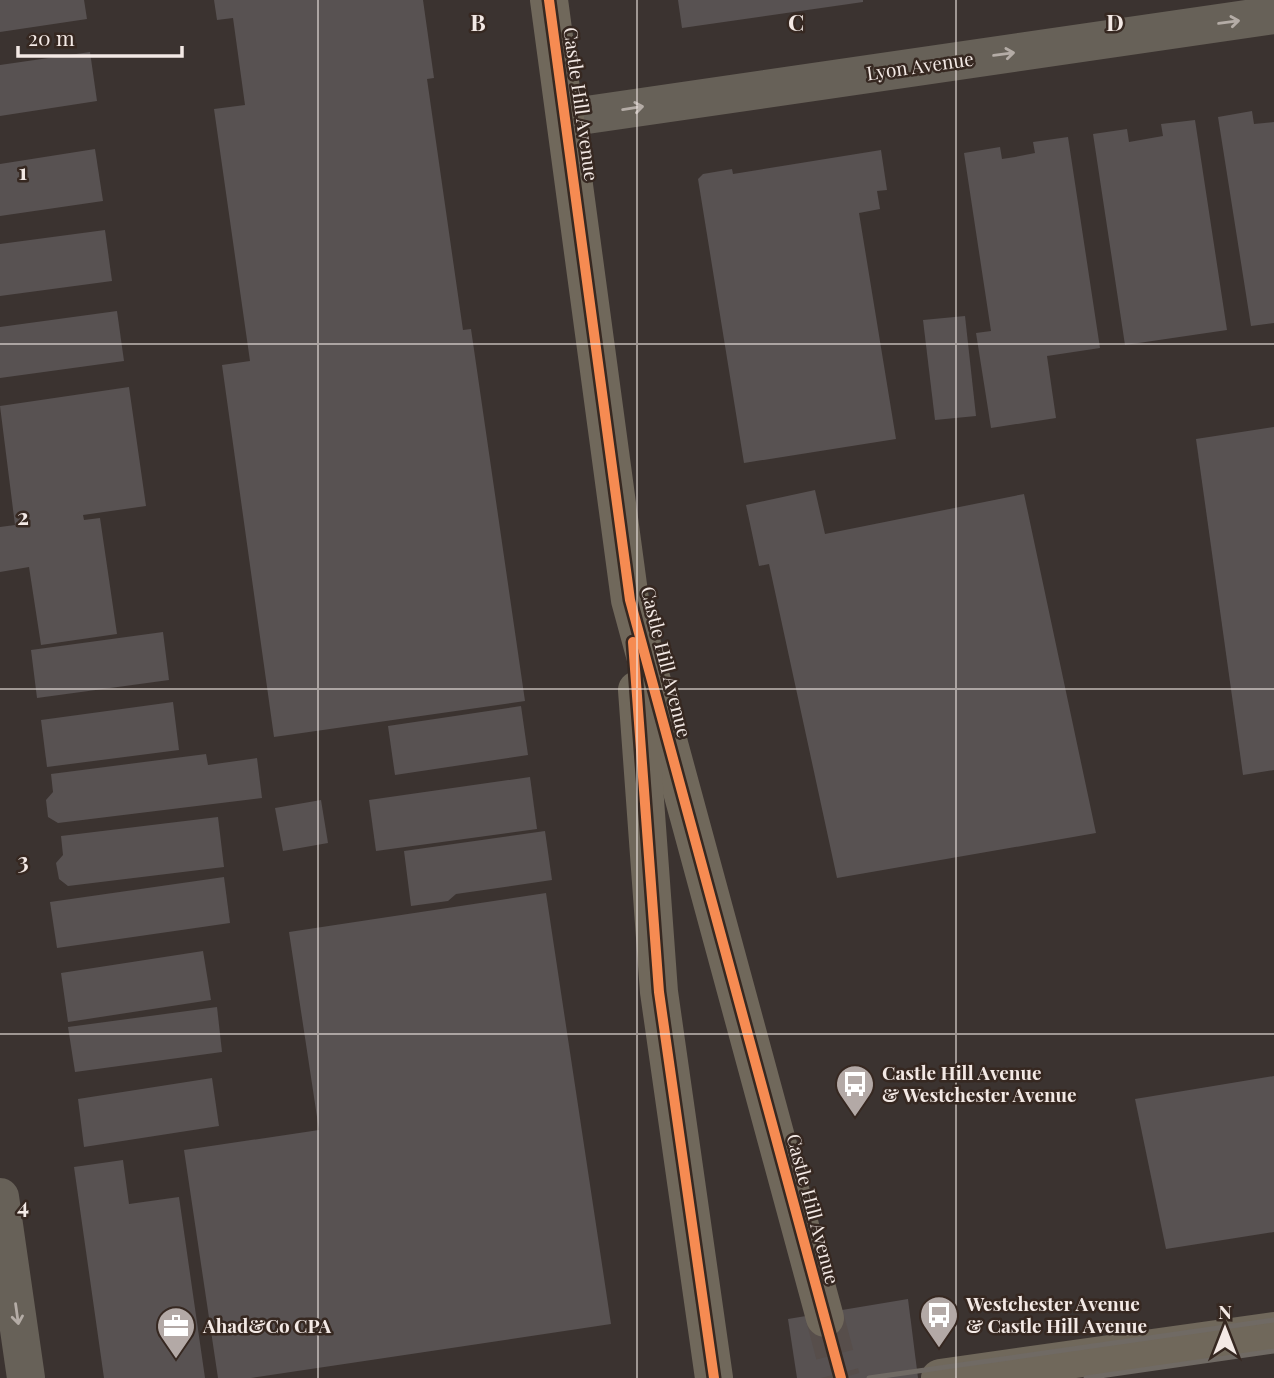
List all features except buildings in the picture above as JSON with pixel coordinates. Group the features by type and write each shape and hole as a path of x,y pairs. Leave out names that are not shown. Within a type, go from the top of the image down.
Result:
{"main road":[{"name":"Castle Hill Avenue","path":"549,0 630,600 825,1318"},
{"path":"630,600 659,992 714,1378"},
{"path":"940,1378 1274,1331"}],"street":[{"name":"Lyon Avenue","path":"566,118 1274,15"},
{"path":"0,1198 26,1378"}],"tunnel":[{"path":"825,1318 841,1378"}],"railway":[{"path":"869,1378 1274,1320"},
{"path":"1086,1378 1274,1351"}],"cycle path":[{"path":"549,0 630,600 841,1378"},
{"path":"633,642 659,992 714,1378"}],"place":[{"name":"Castle Hill Avenue & Westchester Avenue","path":"855,1118"},
{"name":"Westchester Avenue & Castle Hill Avenue","path":"939,1349"},
{"name":"Ahad&Co CPA","path":"176,1360"}]}
